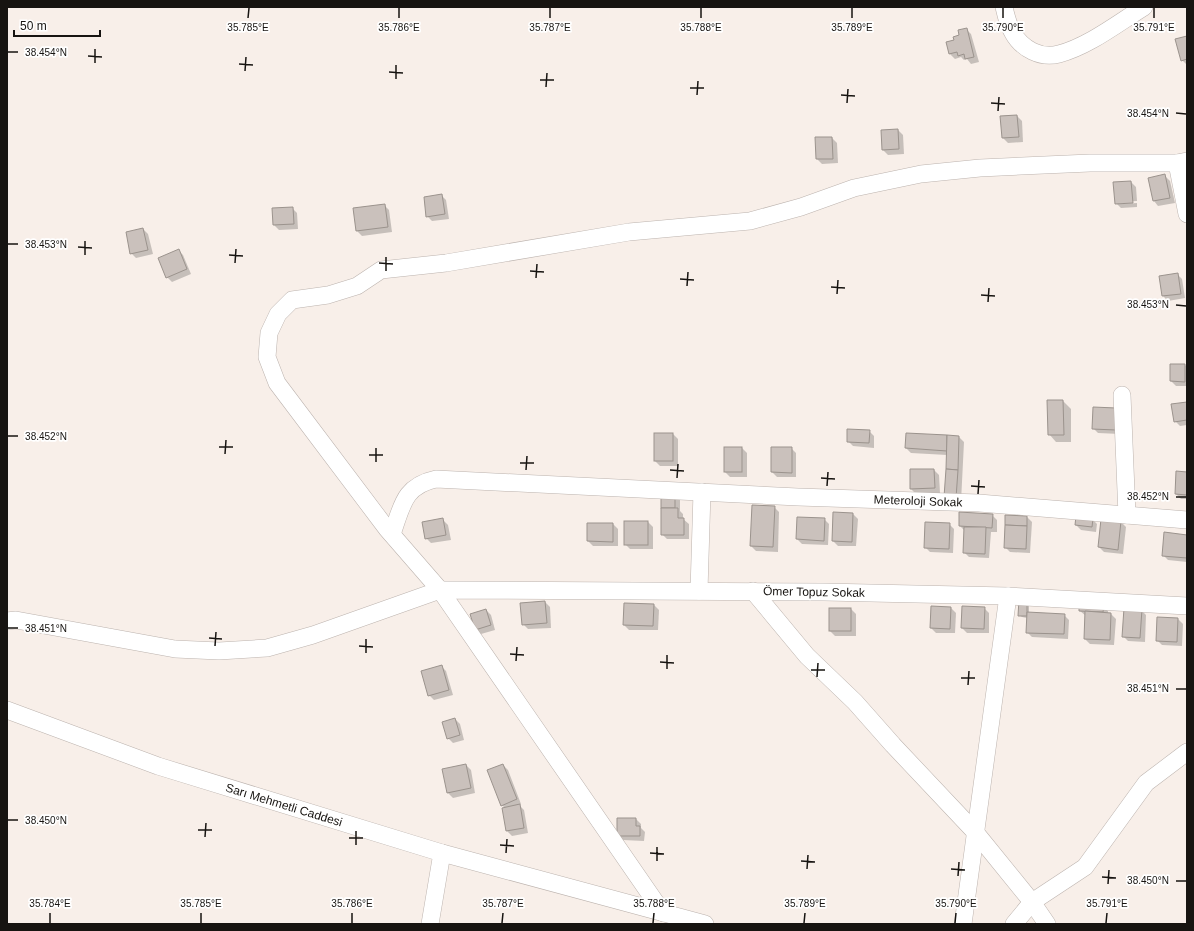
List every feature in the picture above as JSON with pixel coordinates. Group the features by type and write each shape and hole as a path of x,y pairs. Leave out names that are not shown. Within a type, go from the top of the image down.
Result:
{"street":[{"path":"1004,7 1012,33 1021,44 1030,51 1042,55 1058,55 1077,48 1144,7"},
{"path":"663,913 440,590 392,534 277,383 267,357 269,333 278,314 292,300 328,295 357,286 381,270 446,263 629,232 750,221 802,207 854,188 921,174 980,168 1090,163 1184,164 1187,214"},
{"path":"1122,395 1127,515"},
{"name":"Meteroloji Sokak","path":"392,534 404,500 409,493 422,483 436,478 798,497 979,503 1187,520"},
{"path":"699,591 702,492"},
{"name":"Ömer Topuz Sokak","path":"7,621 16,620 175,649 219,651 267,648 313,635 440,590 824,592 1008,596 1187,606"},
{"path":"753,591 807,656 855,702 893,745 976,833 1032,902 1047,924"},
{"path":"963,924 1008,596"},
{"name":"Sarı Mehmetli Caddesi","path":"7,710 158,766 442,853 663,913 681,921 705,924"},
{"path":"1014,924 1032,902 1084,867 1146,783 1187,752"},
{"path":"430,924 442,853"}],"building":[{"path":"967,28 974,57 965,59 964,54 958,56 957,52 949,54 946,42 954,40 953,37 959,35 958,30"},
{"path":"1187,36 1187,59 1181,61 1175,39"},
{"path":"1017,115 1019,137 1002,138 1000,116"},
{"path":"898,129 899,149 882,150 881,130"},
{"path":"815,137 832,137 833,159 816,159"},
{"path":"1165,174 1170,198 1153,201 1148,178"},
{"path":"1131,181 1133,203 1115,204 1113,182"},
{"path":"442,194 445,214 426,217 424,197"},
{"path":"385,204 388,227 356,231 353,208"},
{"path":"293,207 294,224 273,225 272,208"},
{"path":"143,228 148,250 130,254 126,232"},
{"path":"179,249 187,269 166,278 158,258"},
{"path":"1178,273 1181,294 1162,296 1159,276"},
{"path":"1170,364 1185,364 1185,382 1170,381"},
{"path":"1047,400 1063,400 1064,435 1048,435"},
{"path":"1187,402 1187,420 1174,422 1171,404"},
{"path":"1093,407 1116,408 1116,430 1092,429"},
{"path":"847,429 870,430 869,443 847,442"},
{"path":"654,433 673,433 673,461 654,461"},
{"path":"906,433 947,435 947,451 905,448"},
{"path":"947,435 959,436 958,470 946,469"},
{"path":"724,447 742,447 742,472 724,472"},
{"path":"771,447 792,447 792,473 771,472"},
{"path":"910,469 934,469 935,488 910,489"},
{"path":"946,469 958,470 956,498 944,497"},
{"path":"1176,471 1187,472 1187,495 1175,494"},
{"path":"661,494 675,494 675,508 661,508"},
{"path":"752,505 775,506 773,547 750,546"},
{"path":"661,508 678,508 678,518 684,518 684,535 661,535"},
{"path":"833,512 853,513 852,542 832,541"},
{"path":"959,512 993,514 992,528 959,526"},
{"path":"1005,515 1027,516 1027,526 1005,525"},
{"path":"1076,516 1093,518 1092,527 1075,525"},
{"path":"797,517 825,518 824,541 796,539"},
{"path":"443,518 446,535 425,539 422,522"},
{"path":"1101,519 1121,521 1118,550 1098,547"},
{"path":"624,521 648,521 648,545 624,545"},
{"path":"925,522 950,523 949,549 924,548"},
{"path":"587,523 613,523 613,542 587,541"},
{"path":"1005,525 1027,526 1026,549 1004,548"},
{"path":"964,527 986,527 985,554 963,553"},
{"path":"1164,532 1187,535 1187,558 1162,556"},
{"path":"1019,599 1027,600 1027,616 1018,616"},
{"path":"545,601 547,623 522,625 520,603"},
{"path":"624,603 654,604 653,626 623,625"},
{"path":"1079,604 1104,605 1103,612 1079,611"},
{"path":"931,606 951,607 950,629 930,628"},
{"path":"962,606 985,607 984,629 961,628"},
{"path":"829,608 851,608 851,631 829,631"},
{"path":"1124,608 1142,609 1140,638 1122,637"},
{"path":"486,609 491,625 475,630 470,614"},
{"path":"1085,611 1111,613 1110,640 1084,639"},
{"path":"1027,612 1065,614 1064,634 1026,633"},
{"path":"1157,617 1178,618 1177,642 1156,641"},
{"path":"442,665 449,690 428,696 421,671"},
{"path":"455,718 460,735 447,739 442,722"},
{"path":"466,764 471,788 447,793 442,769"},
{"path":"503,764 517,799 501,806 487,770"},
{"path":"520,804 524,828 506,831 502,808"},
{"path":"617,818 636,818 636,826 640,826 640,836 617,836"}]}
